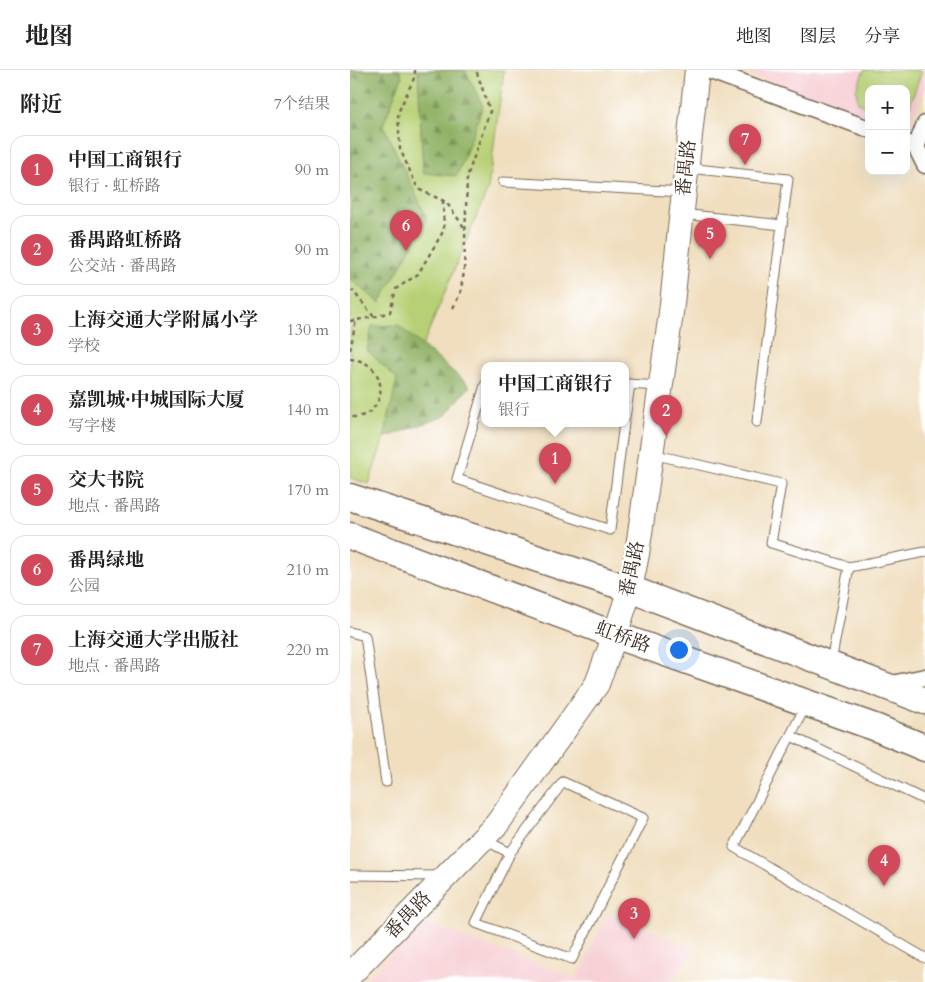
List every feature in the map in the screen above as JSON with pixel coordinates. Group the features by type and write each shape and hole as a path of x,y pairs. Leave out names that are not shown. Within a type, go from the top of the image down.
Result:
{"main road":[{"path":"350,497 630,589 925,701"},
{"name":"虹桥路","path":"350,536 615,635 877,728 925,748"}],"street":[{"name":"番禺路","path":"350,975 497,824 597,684 630,589 637,554 671,313 697,70"},
{"path":"708,70 865,128"},
{"path":"925,124 911,145 925,165"},
{"path":"884,686 925,678"}],"lane":[{"path":"686,167 788,179 757,422"},
{"path":"503,182 682,203 782,225"},
{"path":"629,384 661,386"},
{"path":"481,398 457,479 610,530 623,427"},
{"path":"652,454 781,484 771,543 849,567 925,552"},
{"path":"830,665 849,567"},
{"path":"350,632 365,636 386,782"},
{"path":"808,703 734,848 925,958"},
{"path":"791,736 925,800"},
{"path":"563,782 643,818 572,959 476,923 510,854 563,782"},
{"path":"482,839 510,854"},
{"path":"350,876 445,876"}],"path":[{"path":"415,70 415,76 398,113 400,148 418,189 446,202 465,229"},
{"path":"453,308 460,294 464,272 466,177 490,111 476,70"},
{"path":"350,320 374,317 390,312 396,289 418,274 444,230 443,201"},
{"path":"350,291 353,291 374,317"},
{"path":"350,350 356,320"},
{"path":"350,359 359,359 376,371 380,380 381,390 379,400 373,408 364,414 350,417"}],"shaded area":[{"path":"737,70 925,70 925,85 910,124 910,85 865,85 865,117"},
{"path":"609,912 696,950 671,982 364,982 422,922 577,978"}],"green space":[{"path":"350,70 504,70 488,189 384,438 369,484 350,478"},
{"path":"350,70 400,70 402,77 383,125 427,218 380,303 350,279"},
{"path":"418,70 465,70 483,106 457,176 423,173"},
{"path":"864,70 922,70 910,105 910,85 865,85 865,106 858,102 856,90"},
{"path":"398,325 470,386 445,416 384,438 397,379 367,350 372,326"}],"place":[{"name":"上海交通大学出版社","path":"745,165"},
{"name":"番禺绿地","path":"406,251"},
{"name":"交大书院","path":"710,259"},
{"name":"番禺路虹桥路","path":"666,436"},
{"name":"中国工商银行","path":"555,484"},
{"name":"嘉凯城·中城国际大厦","path":"884,886"},
{"name":"上海交通大学附属小学","path":"634,939"}]}
